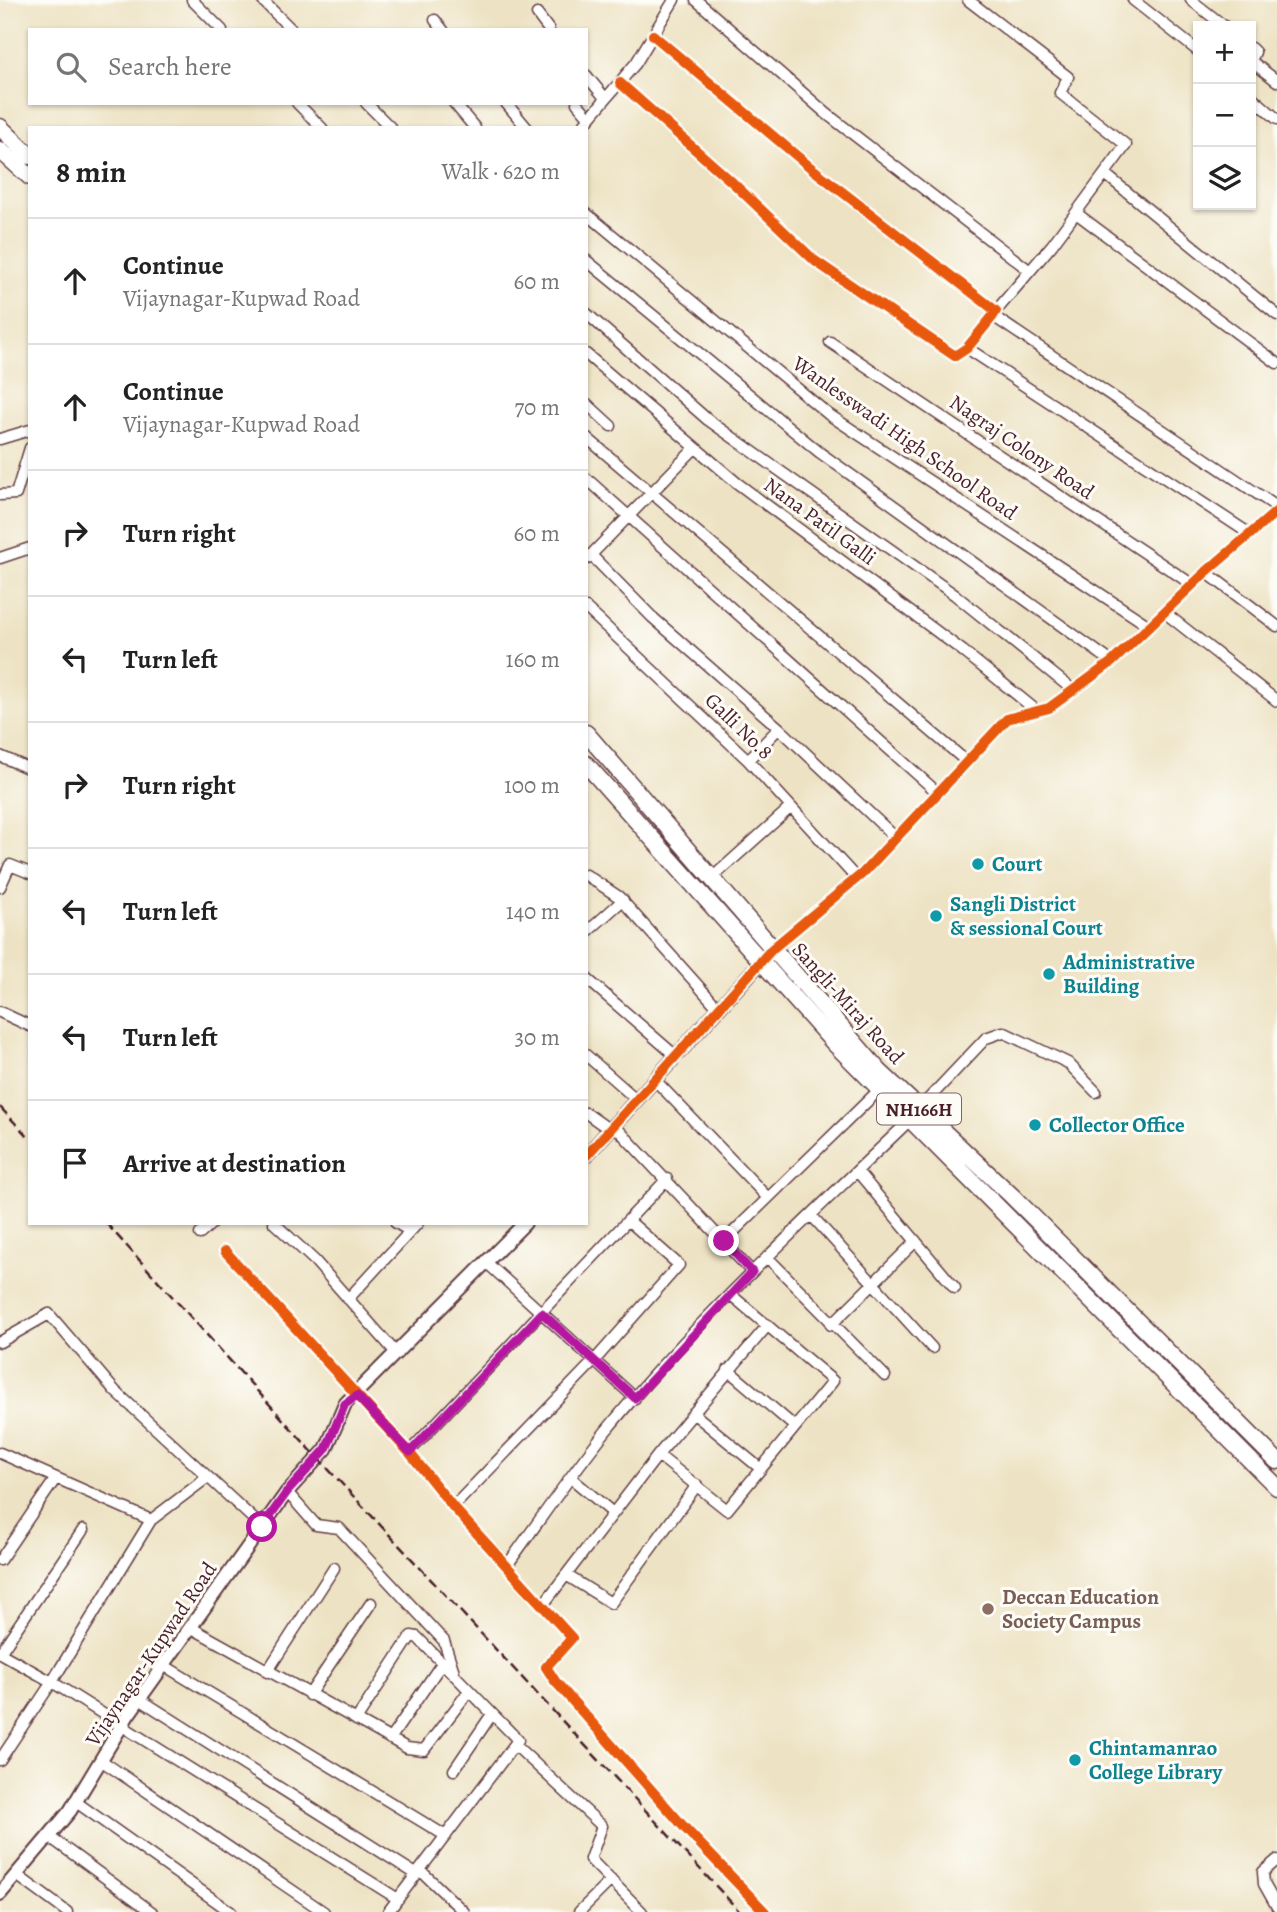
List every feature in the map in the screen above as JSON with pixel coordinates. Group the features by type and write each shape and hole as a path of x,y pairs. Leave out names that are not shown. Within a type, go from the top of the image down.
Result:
{"highway":[{"path":"0,127 28,154"},
{"path":"0,150 28,175"},
{"name":"Sangli-Miraj Road","path":"588,735 712,878 767,956 879,1090 914,1114 1012,1196 1277,1461"},
{"name":"Sangli-Miraj Road","path":"588,766 879,1071 914,1114 1277,1487"}],"street":[{"path":"192,0 220,28"},
{"path":"262,0 290,28"},
{"path":"582,126 620,83 674,0"},
{"path":"696,0 827,114 1030,271"},
{"path":"620,83 732,182 815,261 955,356 967,348 1030,271 1126,145 1060,93 1068,77 968,0"},
{"path":"1133,0 1193,47"},
{"path":"1191,0 1218,21"},
{"path":"537,15 548,28"},
{"path":"435,20 441,28"},
{"path":"588,1154 767,956 857,879 1007,719 1049,708 1112,662 1193,584 1277,509 995,314 810,167 653,35"},
{"path":"1256,65 1277,81"},
{"path":"588,77 606,98"},
{"path":"1256,100 1277,119"},
{"path":"299,105 320,126"},
{"path":"368,105 389,126"},
{"path":"456,105 473,126"},
{"path":"508,105 525,126"},
{"path":"579,105 589,117"},
{"path":"1105,174 1277,315"},
{"path":"1076,213 1277,363"},
{"name":"Wanlesswadi High School Road","path":"588,215 828,414 1149,626"},
{"path":"588,262 819,452 1112,662"},
{"path":"588,315 708,420 955,595 1073,690"},
{"name":"Nagraj Colony Road","path":"830,342 1193,584"},
{"path":"967,348 1250,534"},
{"name":"Nana Patil Galli","path":"588,356 695,448 1037,711"},
{"path":"588,405 611,426"},
{"path":"0,439 28,431"},
{"path":"588,439 967,762"},
{"path":"695,448 589,557 896,838"},
{"path":"0,495 16,494 28,455"},
{"path":"588,480 630,514 938,793"},
{"path":"0,558 28,549"},
{"path":"1206,572 1277,626"},
{"name":"Galli No.8","path":"588,610 748,760 857,879"},
{"path":"1164,612 1277,701"},
{"path":"748,760 779,729"},
{"path":"0,756 28,768"},
{"path":"712,878 791,807"},
{"path":"0,887 10,865 28,872"},
{"path":"588,876 602,882 622,900 719,1009"},
{"path":"588,931 622,900"},
{"path":"588,980 677,1057"},
{"path":"0,1012 28,1025"},
{"path":"508,1564 571,1478 635,1398 730,1294 914,1114 986,1038 1003,1032 1068,1063 1096,1092"},
{"path":"588,1057 637,1100"},
{"path":"655,1080 768,1198"},
{"path":"724,1241 879,1090"},
{"path":"588,1114 612,1128 667,1179 752,1272"},
{"path":"856,1171 955,1288"},
{"path":"410,1452 667,1179"},
{"path":"811,1215 932,1348"},
{"path":"453,1507 594,1361 680,1265 629,1221"},
{"path":"200,1234 210,1225"},
{"path":"278,1225 315,1261 397,1354"},
{"path":"357,1396 523,1225"},
{"path":"348,1298 414,1227"},
{"path":"831,1325 916,1241"},
{"path":"225,1251 410,1452 453,1507 508,1564 572,1638 546,1667 555,1681 684,1827 765,1912"},
{"path":"767,1257 831,1325 885,1376"},
{"path":"487,1263 635,1398"},
{"path":"658,1455 727,1510 834,1381 730,1294"},
{"path":"0,1342 49,1314 115,1391 262,1527"},
{"path":"544,1605 658,1455 768,1325"},
{"path":"728,1370 794,1426"},
{"name":"Vijaynagar-Kupwad Road","path":"2,1888 18,1876 51,1838 102,1761 120,1726 287,1492 326,1449 345,1404 357,1396"},
{"path":"693,1413 761,1469"},
{"path":"0,1454 151,1520"},
{"path":"0,1760 151,1520 208,1476"},
{"path":"0,1560 56,1478"},
{"path":"571,1478 613,1513"},
{"path":"566,1575 611,1602 697,1485"},
{"path":"287,1492 316,1525 339,1528 444,1641 455,1676"},
{"path":"83,1530 0,1653 51,1682 398,1899"},
{"path":"267,1672 334,1568"},
{"path":"309,1695 371,1604"},
{"path":"190,1627 407,1748 424,1749 470,1691"},
{"path":"356,1720 411,1636 417,1637 519,1740 388,1912"},
{"path":"390,1739 442,1663"},
{"path":"164,1666 446,1836"},
{"path":"141,1700 418,1872 464,1912"},
{"path":"454,1770 492,1714"},
{"path":"515,1745 601,1826 590,1859 642,1912"},
{"path":"102,1761 324,1912"},
{"path":"76,1802 231,1912"},
{"path":"51,1838 152,1912"},
{"path":"1277,1860 1263,1872 1264,1884 1277,1908"},
{"path":"18,1876 67,1912"},
{"path":"579,1912 611,1880"}],"railway":[{"path":"0,1107 28,1137"},
{"path":"108,1225 316,1456 740,1912"}],"cycle path":[{"path":"620,83 732,182 815,261 955,356 967,348 993,316 996,311 810,167 653,35"},
{"path":"588,1154 772,949 863,873 1007,719 1049,708 1112,662 1206,572 1277,511"},
{"path":"225,1251 409,1452 453,1507 572,1638 546,1667 555,1681 684,1827 765,1912"}],"place":[{"name":"Court","path":"978,864"},
{"name":"Sangli District & sessional Court","path":"936,916"},
{"name":"Administrative Building","path":"1049,974"},
{"name":"Collector Office","path":"1035,1125"},
{"name":"Deccan Education Society Campus","path":"988,1609"},
{"name":"Chintamanrao College Library","path":"1075,1760"}],"route":[{"path":"262,1527 287,1492 326,1449 345,1404 357,1396 410,1452 542,1313 635,1398 752,1272 724,1241"}]}
